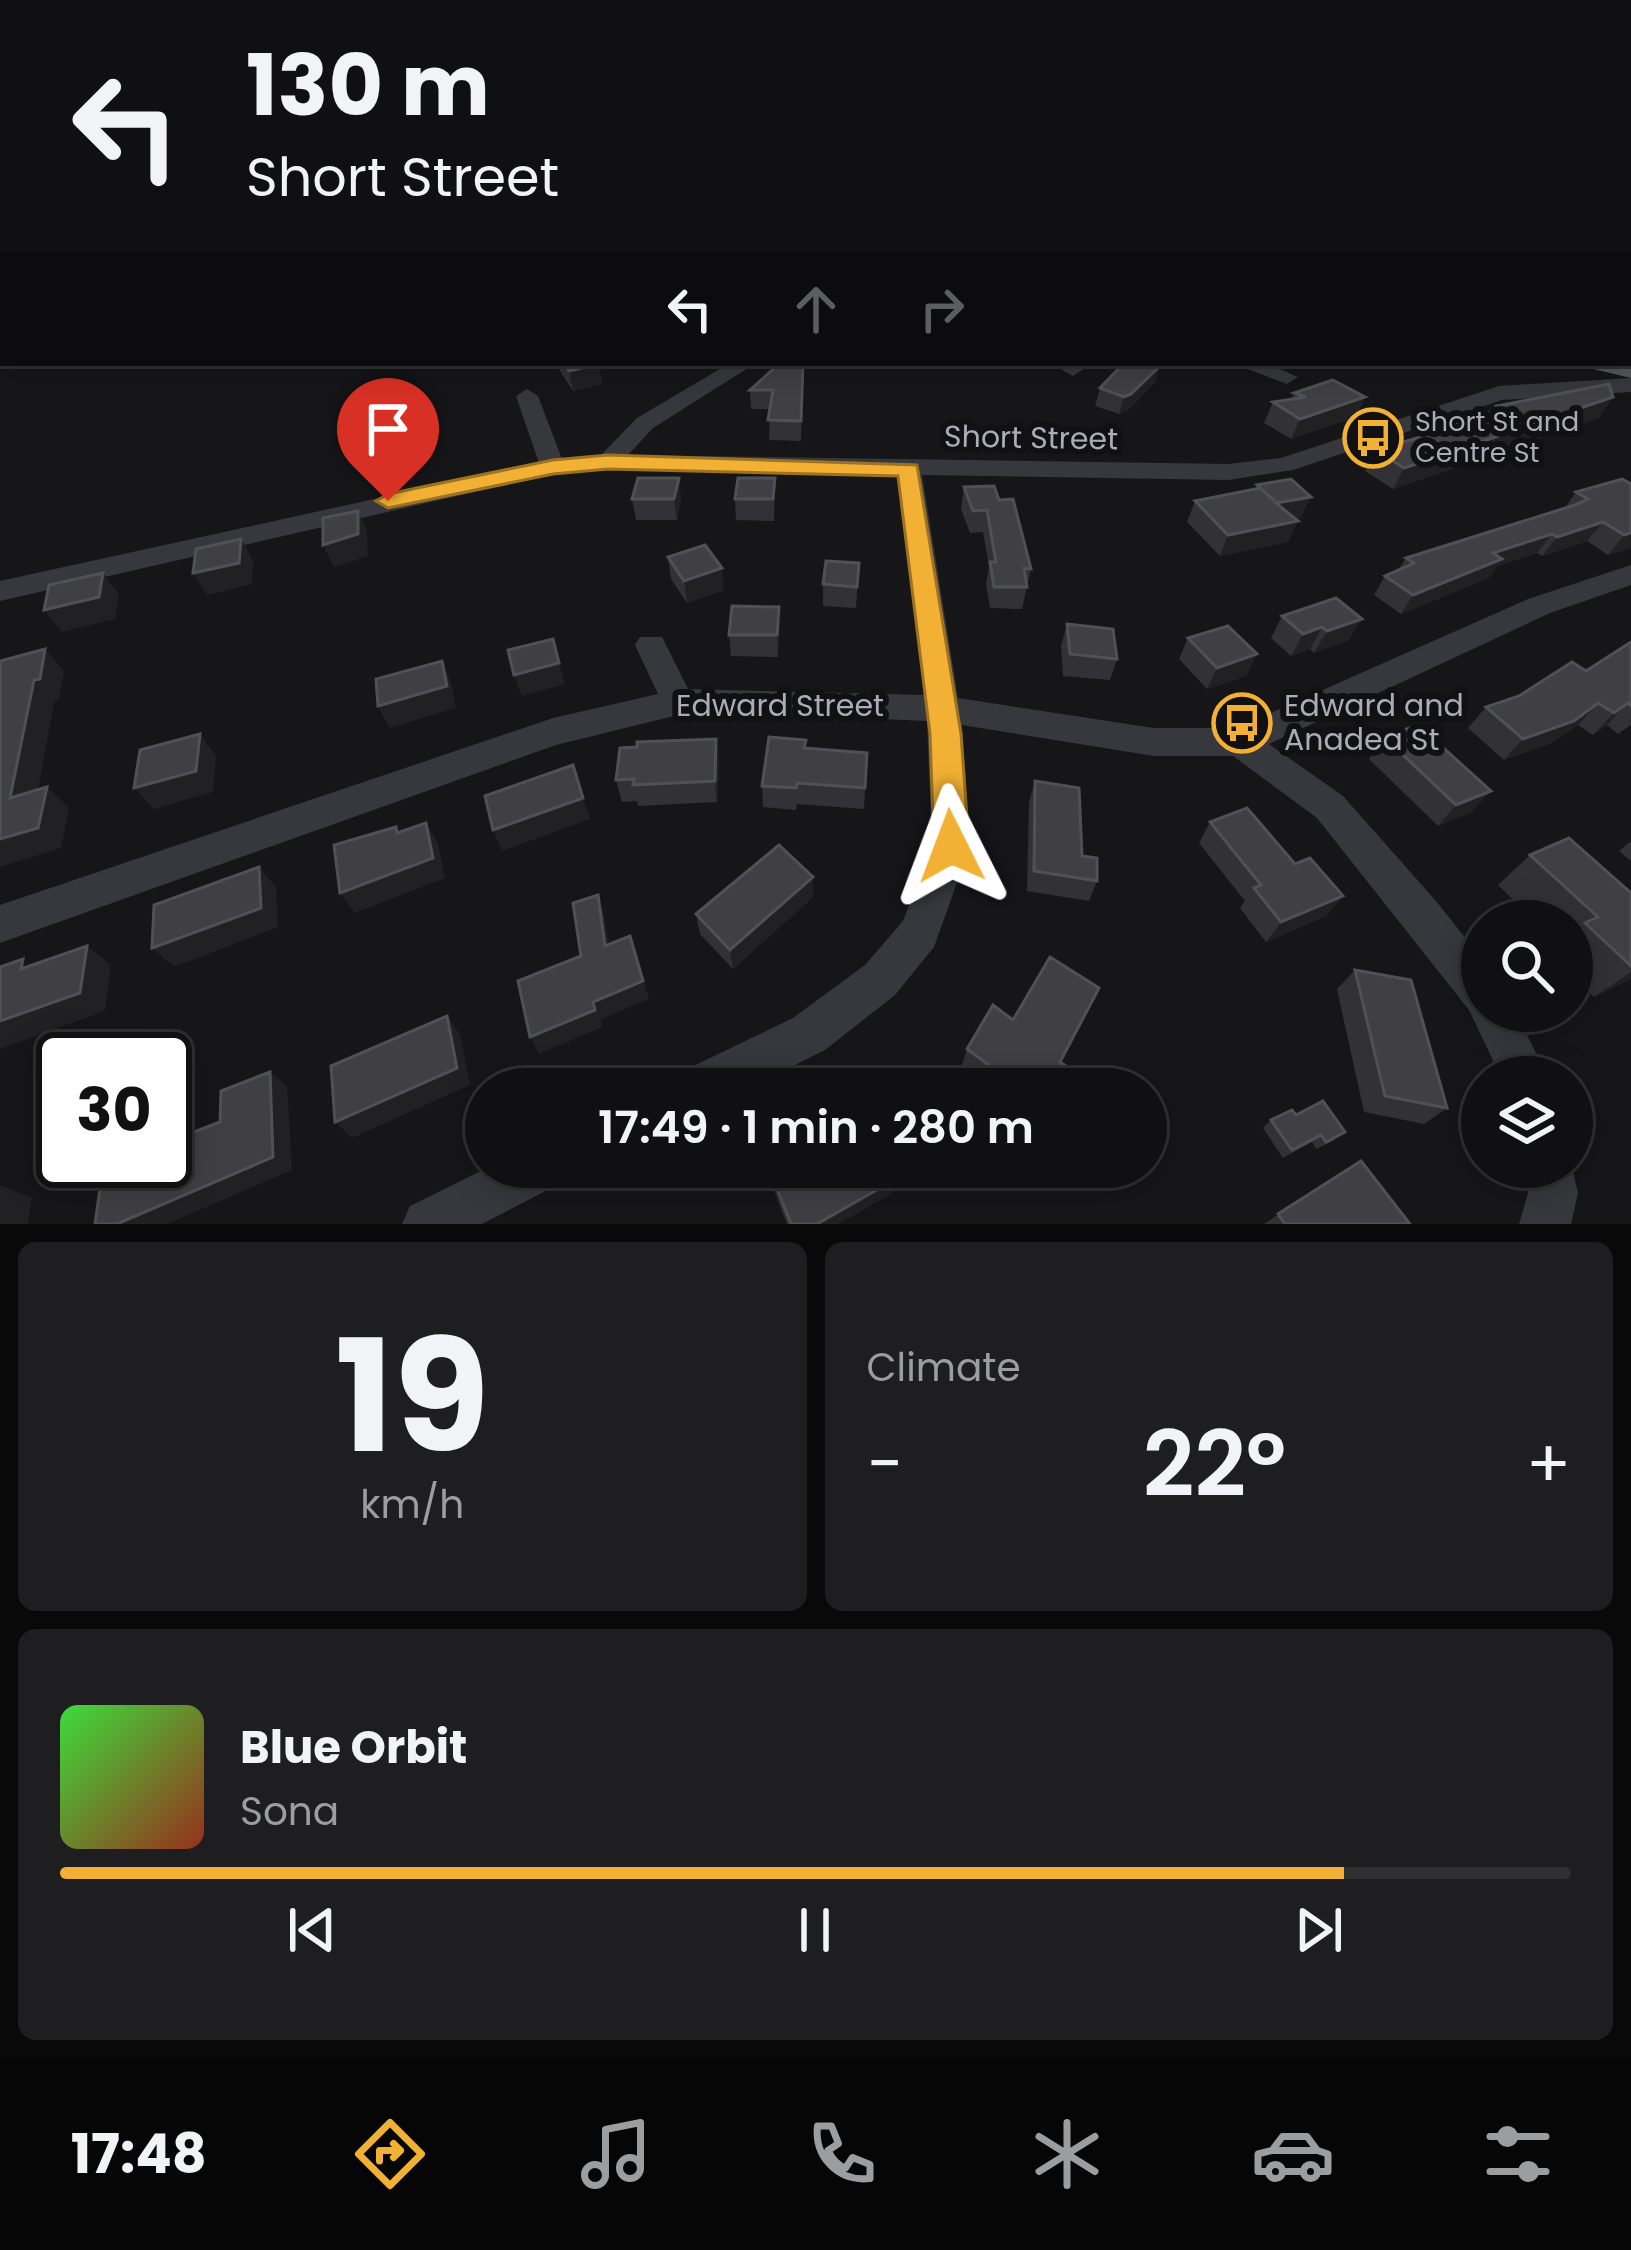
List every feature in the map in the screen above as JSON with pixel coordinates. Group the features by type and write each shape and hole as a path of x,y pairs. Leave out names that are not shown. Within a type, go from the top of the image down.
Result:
{"street":[{"path":"608,462 645,423 740,366"},
{"path":"1252,366 1287,377"},
{"name":"Short Street","path":"0,591 553,467 608,462 909,470 1200,473 1256,469 1284,465 1499,393 1631,385"},
{"path":"527,396 553,467"},
{"path":"740,1068 809,1034 880,980 919,933 951,846 942,709 909,470"},
{"name":"Edward Street","path":"0,924 553,732 678,702 942,709 1154,742 1240,742 1539,606 1631,575"},
{"path":"651,645 678,702"},
{"path":"1240,742 1330,807 1461,968"},
{"path":"428,1224 500,1188"},
{"path":"1545,1224 1552,1188"}],"building":[{"path":"777,366 803,366 801,421 768,420 773,390 750,390"},
{"path":"1121,366 1160,366 1124,397 1100,388"},
{"path":"1333,380 1365,397 1300,419 1273,402 1306,397 1294,393"},
{"path":"1609,384 1613,397 1404,468 1376,450 1458,426 1454,424 1501,409 1497,406"},
{"path":"638,478 679,478 674,499 632,499"},
{"path":"738,478 775,478 773,499 735,499"},
{"path":"1291,479 1311,497 1276,503 1298,521 1228,535 1195,501 1260,488 1275,501 1257,485"},
{"path":"1622,479 1631,484 1631,533 1624,535 1603,522 1557,537 1552,534 1493,553 1502,559 1413,595 1385,576 1414,563 1406,558 1575,505 1588,499 1576,492"},
{"path":"994,486 999,500 1013,499 1031,569 1024,568 1027,587 994,587 990,562 996,562 987,510 973,511 964,487"},
{"path":"358,511 358,534 323,545 323,518"},
{"path":"241,539 239,563 193,573 196,549"},
{"path":"705,545 722,568 684,581 668,557"},
{"path":"826,561 859,563 857,587 823,584"},
{"path":"103,573 99,597 44,610 49,585"},
{"path":"1336,598 1362,619 1303,634 1282,616"},
{"path":"732,606 779,607 777,635 729,635"},
{"path":"1067,624 1113,629 1117,659 1070,654"},
{"path":"1228,626 1257,654 1217,668 1188,638"},
{"path":"553,639 559,663 514,675 508,650"},
{"path":"1631,642 1631,706 1628,703 1614,713 1598,703 1574,721 1523,739 1486,707 1519,696 1572,662 1586,671"},
{"path":"45,649 40,679 34,680 10,798 47,787 38,828 0,839 0,661"},
{"path":"442,661 447,686 378,706 376,679"},
{"path":"1418,725 1491,791 1456,805 1384,737"},
{"path":"200,734 196,771 134,788 140,750"},
{"path":"769,737 806,740 804,748 867,753 865,788 797,783 796,788 762,786"},
{"path":"716,739 715,781 633,785 634,779 616,780 620,748 637,747 637,742"},
{"path":"573,765 583,798 493,830 485,796"},
{"path":"1035,781 1079,788 1082,856 1097,858 1097,881 1034,871"},
{"path":"1247,808 1295,864 1310,858 1343,896 1281,922 1254,888 1261,885 1210,822"},
{"path":"426,823 433,858 340,893 334,845"},
{"path":"1569,838 1631,893 1631,966 1593,930 1593,919 1598,917 1593,900 1579,900 1530,855"},
{"path":"779,845 813,877 730,950 696,914"},
{"path":"259,867 261,908 152,948 154,905"},
{"path":"598,895 605,946 630,936 643,981 593,1002 595,1010 530,1037 518,981 581,956 573,903"},
{"path":"87,946 80,993 0,1021 0,967 23,959 21,969"},
{"path":"1050,957 1099,988 1060,1062 1069,1068 993,1068 967,1049 993,1005 1013,1020"},
{"path":"1355,970 1411,980 1447,1108 1385,1096"},
{"path":"447,1016 457,1068 335,1122 331,1066"},
{"path":"270,1072 273,1157 117,1224 95,1224 100,1188 192,1188 192,1133 220,1122 221,1091"},
{"path":"1323,1101 1345,1132 1326,1142 1321,1135 1292,1150 1271,1120 1292,1110 1296,1115"},
{"path":"1361,1161 1410,1224 1285,1224 1278,1214"},
{"path":"777,1188 880,1188 817,1224 791,1224"}],"place":[{"name":"Short St and Centre St","path":"1373,438"},
{"name":"Edward and Anadea St","path":"1242,723"}],"route":[{"path":"388,501 553,467 608,462 909,470 946,734 951,846"}]}
